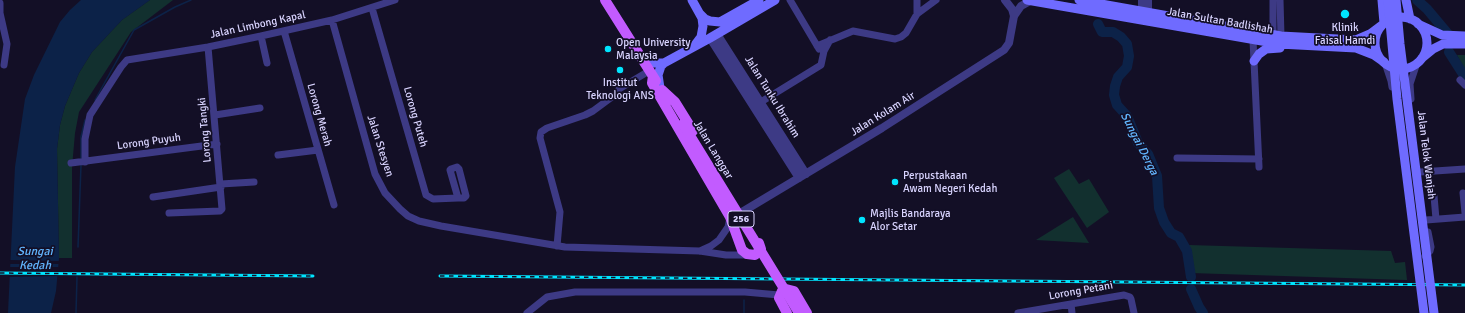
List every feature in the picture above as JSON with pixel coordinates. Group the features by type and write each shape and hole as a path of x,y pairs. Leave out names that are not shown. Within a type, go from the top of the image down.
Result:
{"main road":[{"name":"Jalan Langgar","path":"607,0 641,58 799,313"},
{"path":"692,0 703,22 701,37 694,46"},
{"path":"700,14 710,22 717,22 724,20 759,0"},
{"path":"651,74 652,83 730,217 742,250 751,255 758,252 761,246 742,212 680,110 661,89 658,75 661,66 664,63 775,0"},
{"name":"Jalan Sultan Badlishah","path":"1028,0 1279,44 1356,48 1374,54 1384,63"},
{"name":"Jalan Sultan Badlishah","path":"1079,0 1277,36 1356,40 1370,34 1383,24"},
{"path":"1382,0 1383,24"},
{"name":"Jalan Telok Wanjah","path":"1388,0 1397,99 1424,313"},
{"name":"Jalan Telok Wanjah","path":"1396,0 1400,44 1434,313"},
{"path":"1406,0 1414,21 1422,29 1426,36 1425,52 1419,61"},
{"path":"1465,36 1442,35 1414,21 1401,17 1392,19 1383,24 1376,35 1375,47 1384,63 1393,68 1402,69 1410,67 1433,49 1443,44 1465,44"},
{"path":"1254,61 1259,54 1266,49 1302,45"},
{"path":"641,58 652,63 664,63"},
{"path":"787,313 780,301 779,295 786,289 794,291 807,313"}],"street":[{"name":"Jalan Limbong Kapal","path":"78,162 86,139 90,114 125,62 130,59 208,47 284,31 332,20 395,0"},
{"path":"790,0 822,54 822,63"},
{"path":"917,0 917,14"},
{"path":"817,46 853,31 895,39 901,37 906,33 917,14 936,0"},
{"path":"1005,0 1012,9 1014,16"},
{"path":"1014,16 1021,6 1028,0"},
{"path":"1142,0 1145,13"},
{"path":"1145,13 1148,0"},
{"path":"1273,0 1277,36"},
{"path":"1277,36 1280,0"},
{"path":"0,3 0,13 7,44 4,66"},
{"name":"Lorong Puteh","path":"372,8 426,195 432,199 461,198"},
{"name":"Jalan Kolam Air","path":"742,212 882,128 1007,48 1014,16"},
{"name":"Jalan Stesyen","path":"332,20 375,174 385,193 408,216 419,221 441,226 565,247 700,251 726,255 751,255"},
{"name":"Lorong Merah","path":"284,31 334,205"},
{"path":"261,36 267,63"},
{"name":"Jalan Tunku Ibrahim","path":"714,36 803,176"},
{"path":"757,104 820,65 822,63 824,51 830,40"},
{"path":"1176,158 1259,163 1253,40"},
{"name":"Lorong Tangki","path":"169,213 220,211 222,209 208,47"},
{"path":"1384,63 1391,81 1410,228 1415,252 1420,256 1426,256 1431,247 1411,108 1410,84 1419,61"},
{"path":"557,246 560,212 540,138 541,132 547,128 585,115 616,94 621,93 651,74"},
{"path":"215,115 260,108"},
{"name":"Lorong Puyuh","path":"78,162 217,144"},
{"path":"278,155 318,150"},
{"path":"1420,172 1465,169"},
{"path":"153,197 221,185 254,182"},
{"path":"1463,193 1465,214"},
{"path":"1434,196 1436,219"},
{"path":"700,251 720,240 728,227 730,217"},
{"path":"1426,220 1465,217"},
{"path":"527,313 547,297 575,292 744,292 779,295"},
{"name":"Lorong Petani","path":"1018,313 1124,294 1130,296 1134,313"},
{"path":"1071,304 1072,313"}],"green space":[{"path":"150,0 173,0 131,32 79,112 75,133 72,167 72,258 59,258 57,149 60,125 65,106 79,73 92,52 122,20"},
{"path":"1457,55 1465,55 1465,70"},
{"path":"1069,169 1079,184 1089,179 1109,212 1087,228 1054,178"},
{"path":"1073,217 1089,243 1036,240"},
{"path":"1188,245 1391,251 1395,263 1405,262 1407,280 1191,273"}],"water":[{"name":"Sungai Kedah","path":"81,0 150,0 122,20 92,52 79,73 65,106 60,125 57,149 59,258 56,291 51,313 8,313 15,167 25,99 34,75 60,22"}],"pier":[{"path":"9,260 60,261 60,264 9,264"},
{"path":"8,267 60,267 59,276 8,277"}],"waterway":[{"path":"95,100 134,30 175,7 191,0"},
{"path":"1417,0 1427,9 1448,34"},
{"name":"Sungai Derga","path":"1098,24 1102,32 1113,32 1121,37 1127,44 1129,56 1127,67 1118,77 1114,95 1117,105 1127,116 1138,143 1148,154 1157,176 1159,208 1164,222 1171,233 1179,237 1187,251 1191,277"},
{"path":"1449,52 1465,77"},
{"path":"81,159 81,137 85,120"},
{"path":"78,247 81,165"},
{"path":"76,313 77,277"},
{"name":"Sungai Derga","path":"1191,289 1203,313"},
{"path":"744,300 744,313"}],"railway":[{"path":"0,273 313,276"},
{"path":"440,276 1465,285"}],"place":[{"name":"Klinik Faisal Hamdi","path":"1345,14"},
{"name":"Open University Malaysia","path":"608,49"},
{"name":"Institut Teknologi ANS","path":"620,70"},
{"name":"Perpustakaan Awam Negeri Kedah","path":"895,182"},
{"name":"Majlis Bandaraya Alor Setar","path":"862,220"}]}
